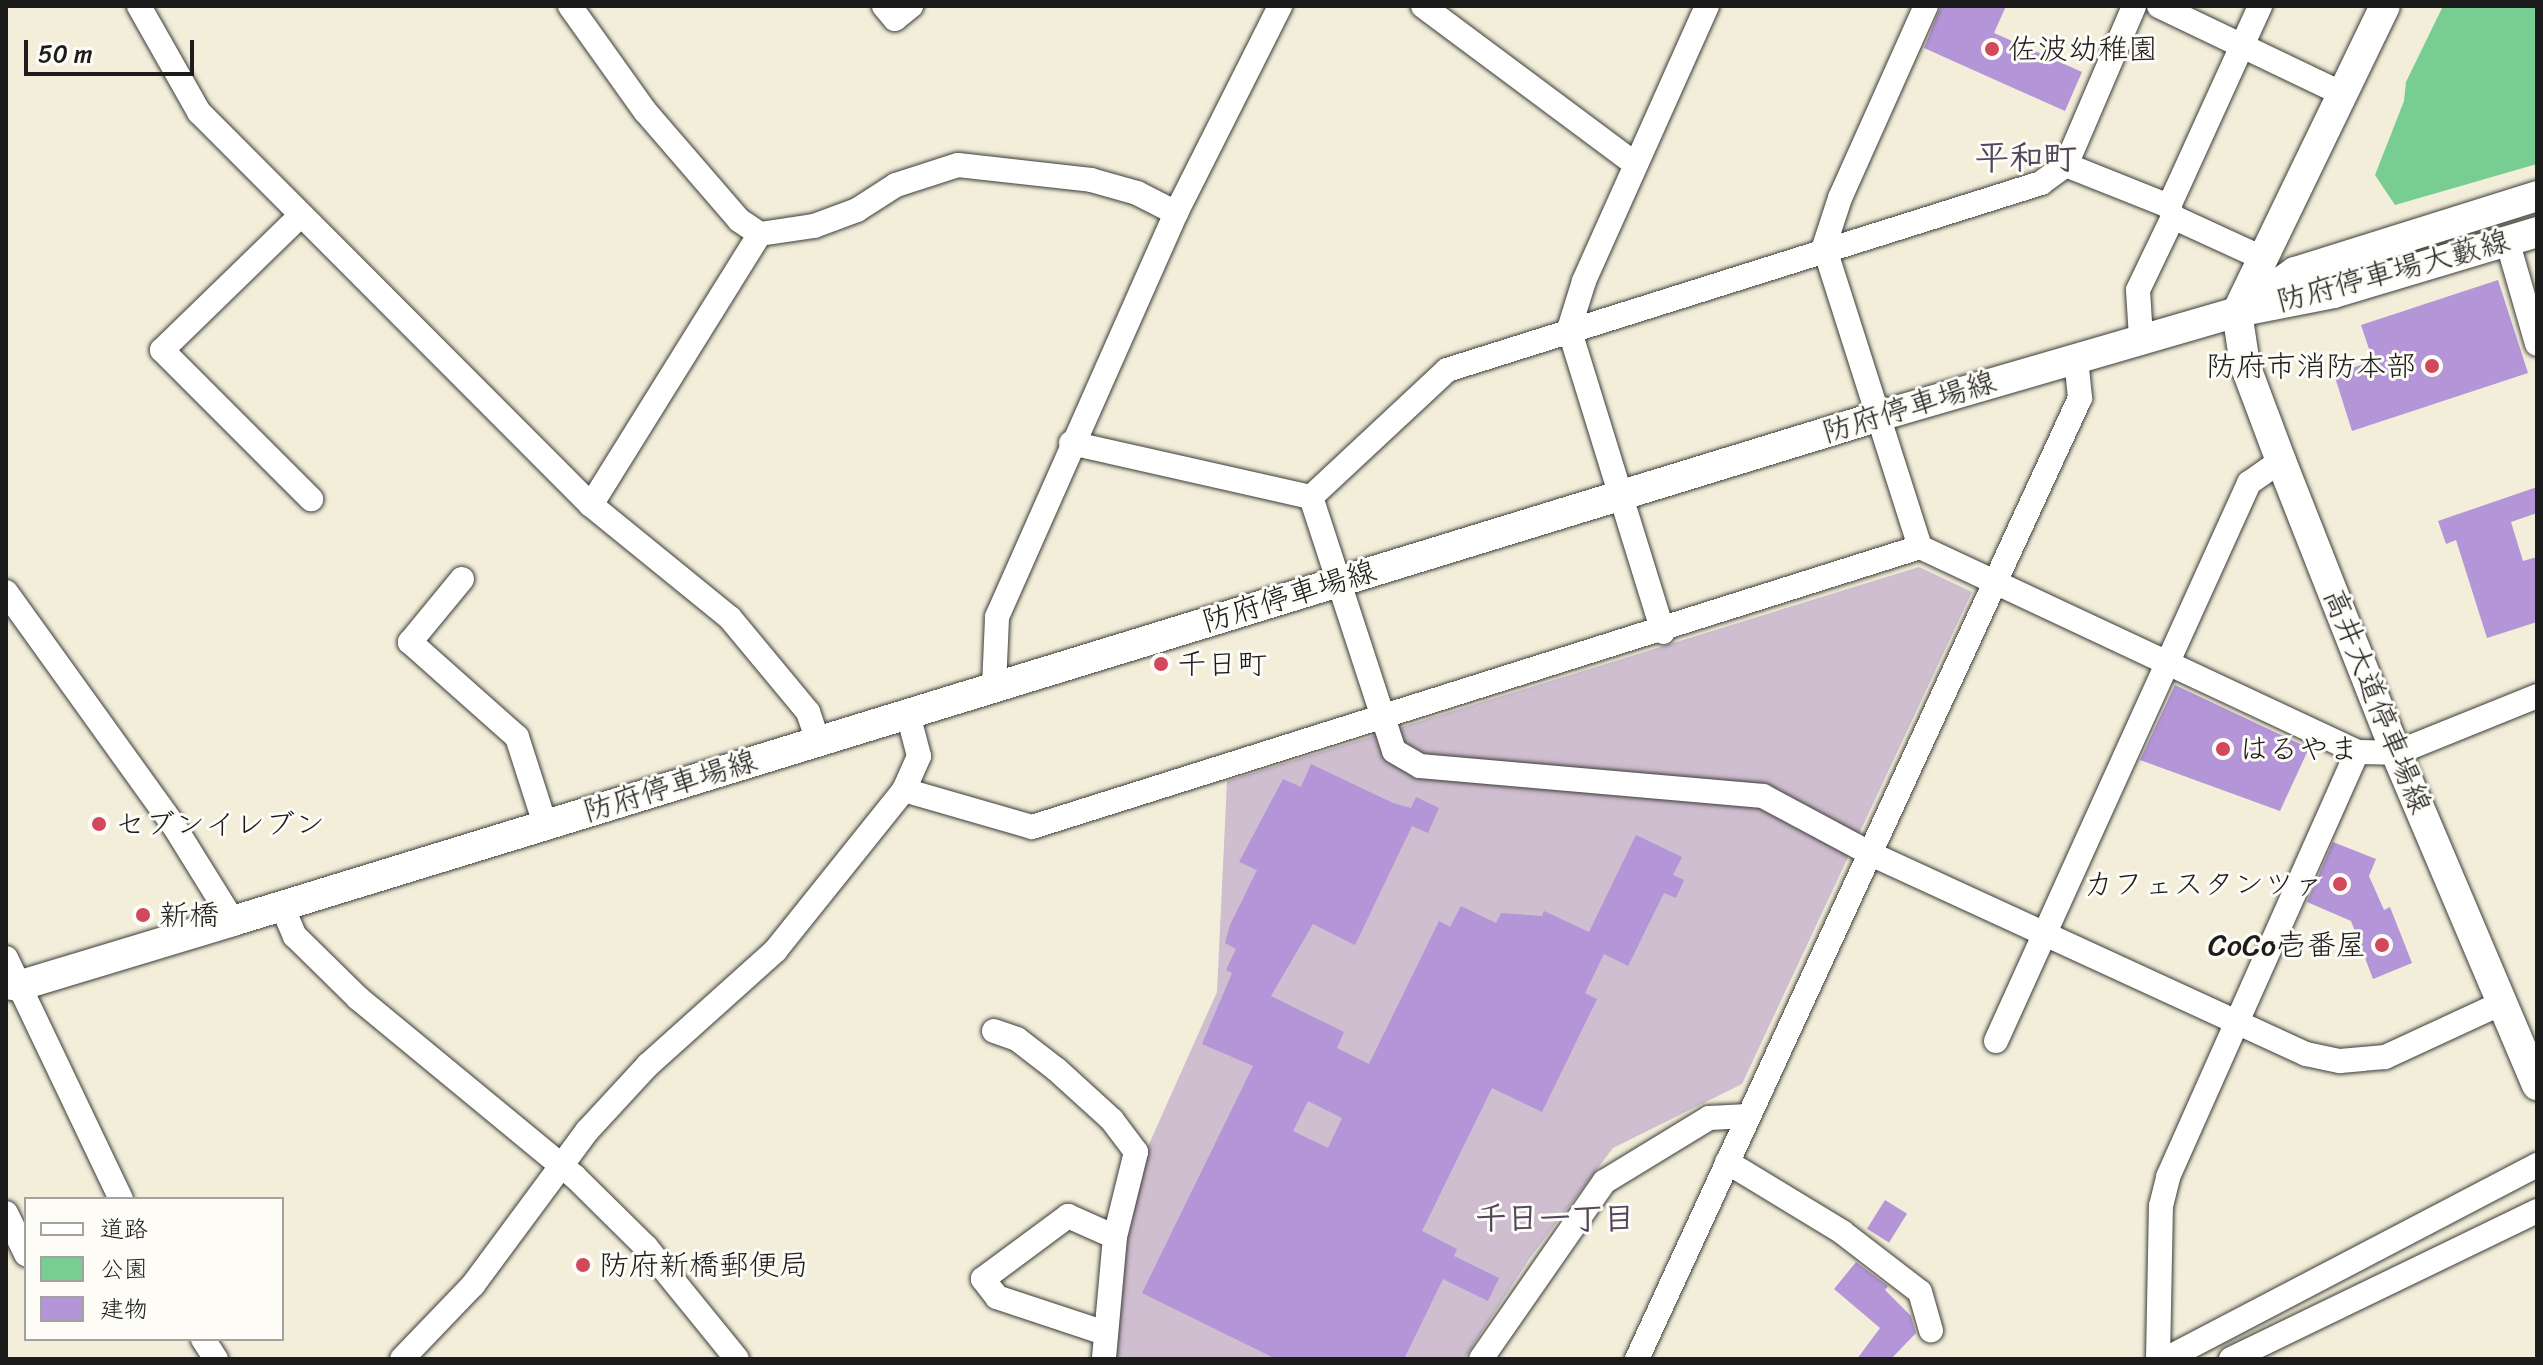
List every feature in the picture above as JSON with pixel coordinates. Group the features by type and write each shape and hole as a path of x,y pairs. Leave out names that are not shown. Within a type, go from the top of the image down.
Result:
{"main road":[{"path":"2237,312 2345,95 2385,6"},
{"name":"防府停車場大藪線","path":"2237,312 2295,272 2537,196"},
{"name":"防府停車場大藪線","path":"2237,312 2334,293 2537,232"},
{"name":"防府停車場線","path":"10,990 1876,417 2237,312"},
{"name":"高井大道停車場線","path":"2237,312 2245,365 2281,461 2396,753 2537,1085"}],"street":[{"path":"139,6 199,112 299,217 591,505 730,618 808,712 818,741"},
{"path":"570,6 645,111 739,220 760,234 814,226 857,210 896,185 958,165 1091,180 1137,193 1176,213"},
{"path":"884,6 895,19 911,6"},
{"path":"994,687 997,617 1071,443 1176,213 1280,6"},
{"path":"1423,6 1635,164"},
{"path":"1663,632 1569,329 1635,164 1707,6"},
{"path":"1920,547 1824,247 1840,198 1926,6"},
{"path":"1311,497 1447,370 1824,247 2041,183 2066,165 2134,6"},
{"path":"2159,6 2345,95"},
{"path":"2141,338 2138,290 2260,6"},
{"path":"2066,165 2171,211 2262,258"},
{"path":"299,217 162,350 311,499"},
{"path":"591,505 760,234"},
{"path":"2507,240 2537,344"},
{"path":"1637,1359 2080,398 2076,358"},
{"path":"1071,443 1311,497"},
{"path":"1996,1041 2249,483 2281,461"},
{"path":"1311,497 1394,751 1420,766 1763,796 1871,854 2306,1054 2340,1061 2385,1057 2502,1003"},
{"path":"904,790 1007,824 1032,827 1663,632 1920,547 2357,752 2396,753 2537,696"},
{"path":"462,579 410,642 517,737 545,824"},
{"path":"6,592 174,826 233,921"},
{"path":"402,1359 473,1285 560,1166 648,1065 775,951 904,790 919,756 908,714"},
{"path":"2158,1359 2161,1206 2181,1140 2357,752"},
{"path":"282,906 295,936 358,998 560,1166 646,1247 737,1359"},
{"path":"6,958 10,990 120,1197"},
{"path":"994,1031 1017,1039 1056,1069 1112,1120 1136,1152 1115,1237 1104,1359"},
{"path":"1481,1359 1604,1182 1709,1118 1748,1116"},
{"path":"1727,1162 1842,1232 1920,1292 1931,1330"},
{"path":"2166,1359 2537,1165"},
{"path":"2231,1359 2537,1211"},
{"path":"6,1213 19,1257"},
{"path":"1105,1333 997,1297 983,1279 1068,1216 1115,1237"},
{"path":"204,1341 216,1359"}],"shaded area":[{"path":"1919,567 1972,592 1742,1084 1613,1148 1530,1258 1464,1359 1112,1359 1123,1238 1141,1162 1217,992 1227,781"}],"green space":[{"path":"2443,6 2537,6 2537,164 2395,205 2375,175 2404,101 2406,82"}],"building":[{"path":"1941,6 2006,6 1994,33 2082,72 2065,111 1924,48"},
{"path":"2498,280 2528,373 2352,431 2334,374 2373,361 2361,325"},
{"path":"2537,487 2537,513 2511,522 2523,561 2537,557 2537,622 2487,638 2456,540 2446,544 2438,521"},
{"path":"2175,685 2309,748 2280,811 2140,760"},
{"path":"1311,764 1393,803 1411,808 1416,797 1439,808 1428,833 1412,826 1355,945 1313,924 1271,996 1344,1032 1337,1048 1369,1064 1439,921 1450,927 1461,906 1496,923 1501,913 1542,916 1544,911 1589,932 1636,835 1682,857 1673,875 1684,880 1676,898 1664,893 1628,966 1604,954 1585,993 1597,999 1542,1112 1492,1088 1422,1231 1457,1249 1454,1256 1499,1278 1488,1301 1443,1279 1404,1359 1276,1359 1142,1293 1253,1066 1202,1044 1232,973 1226,970 1236,949 1225,943 1230,925 1257,870 1239,862 1283,779 1301,787","holes":["1308,1101 1342,1118 1328,1148 1293,1131"]},
{"path":"2333,842 2376,859 2369,876 2384,910 2390,907 2412,963 2373,979 2351,921 2307,902"},
{"path":"1885,1200 1907,1214 1889,1243 1867,1229"},
{"path":"1856,1262 1888,1286 1885,1290 1911,1316 1916,1333 1891,1359 1857,1359 1880,1328 1834,1289"}],"place":[{"name":"佐波幼稚園","path":"1992,49"},
{"name":"防府市消防本部","path":"2432,366"},
{"name":"千日町","path":"1161,664"},
{"name":"はるやま","path":"2223,749"},
{"name":"セブンイレブン","path":"99,824"},
{"name":"カフェスタンツァ","path":"2340,884"},
{"name":"新橋","path":"143,915"},
{"name":"CoCo壱番屋","path":"2382,945"},
{"name":"防府新橋郵便局","path":"583,1265"}],"district":[{"name":"平和町","path":"2026,159"},
{"name":"千日一丁目","path":"1555,1219"}]}
